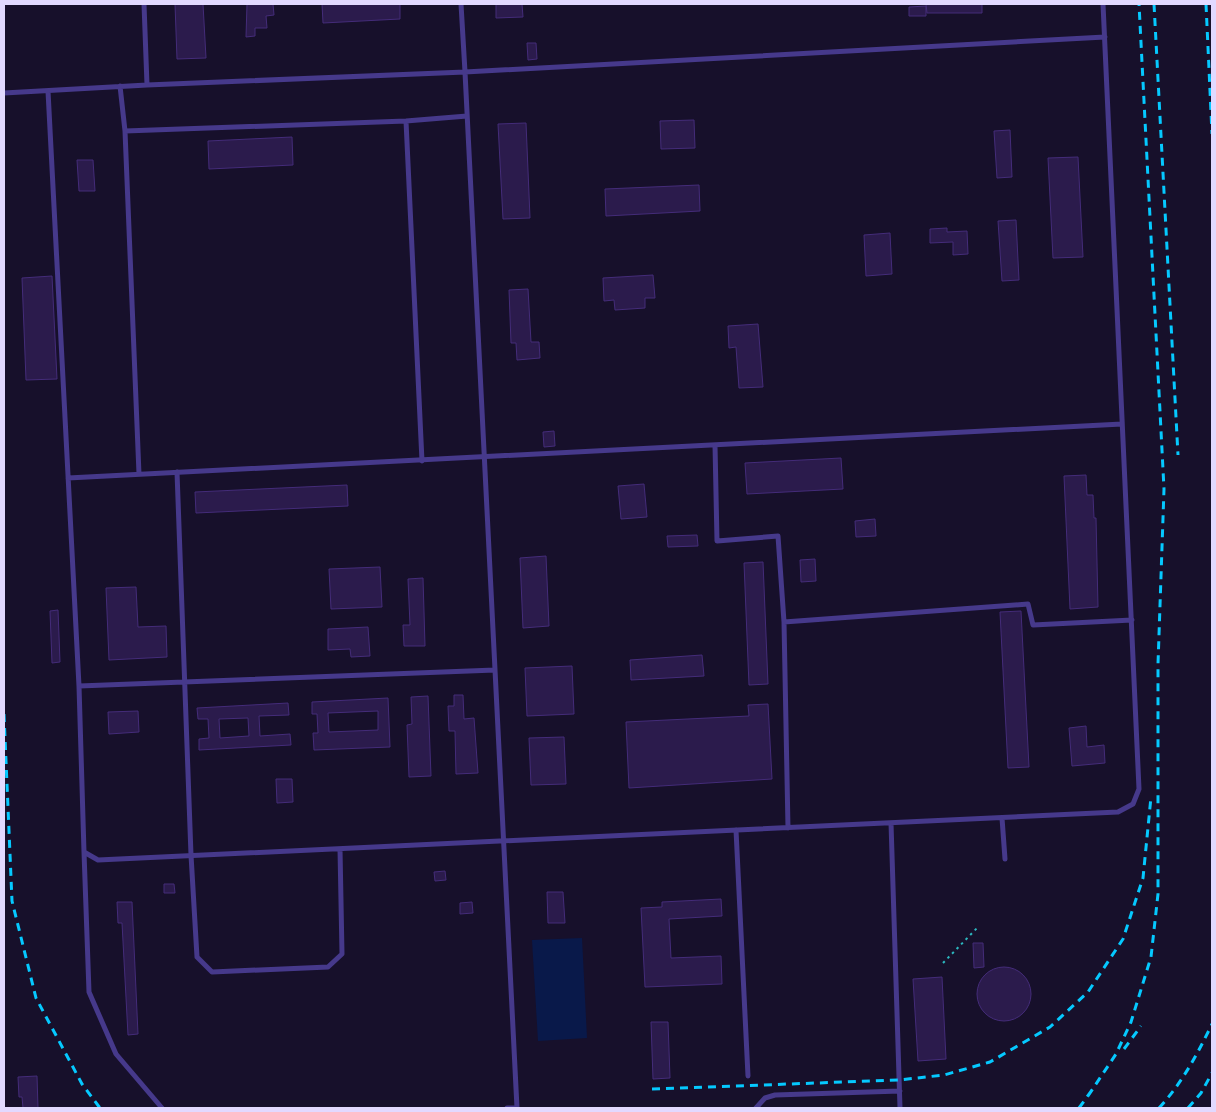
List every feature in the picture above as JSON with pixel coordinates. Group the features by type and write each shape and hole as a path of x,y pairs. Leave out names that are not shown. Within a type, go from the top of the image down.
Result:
{"lane":[{"path":"144,4 147,84"},
{"path":"461,4 517,1108 508,1108"},
{"path":"84,852 98,860 340,849 1118,812 1133,804 1139,789 1103,4"},
{"path":"4,93 147,84 465,72 1104,37"},
{"path":"120,86 125,131 139,474"},
{"path":"48,91 79,686 89,992 116,1054 162,1108"},
{"path":"125,131 406,121 467,116"},
{"path":"406,121 422,461"},
{"path":"68,478 1122,424"},
{"path":"715,446 717,541 778,536 784,622 788,828"},
{"path":"177,472 191,855 197,957 212,972 328,967 342,954 340,849"},
{"path":"784,622 1028,604 1033,625 1132,620"},
{"path":"79,686 495,670"},
{"path":"1002,818 1005,859"},
{"path":"891,823 900,1108"},
{"path":"736,830 748,1076"},
{"path":"756,1108 765,1098 775,1095 900,1091"}],"path":[{"path":"943,963 979,926"}],"water":[{"path":"582,938 587,1038 538,1041 532,940"}],"building":[{"path":"175,4 203,4 206,58 177,59"},
{"path":"247,4 273,4 274,15 266,16 267,28 255,28 255,36 246,37"},
{"path":"322,4 400,4 400,19 323,23"},
{"path":"496,4 522,4 523,17 496,18"},
{"path":"926,4 982,4 982,13 927,13"},
{"path":"926,6 926,16 909,16 909,7"},
{"path":"527,43 536,43 537,59 528,60"},
{"path":"694,120 695,148 661,149 660,121"},
{"path":"526,123 530,218 503,219 498,124"},
{"path":"1010,130 1012,177 997,178 994,131"},
{"path":"292,137 293,165 209,169 208,141"},
{"path":"1078,157 1083,257 1053,258 1048,158"},
{"path":"77,160 93,160 95,191 79,191"},
{"path":"699,185 700,211 606,216 605,189"},
{"path":"1016,220 1019,280 1002,281 998,221"},
{"path":"947,228 947,232 967,231 968,254 953,255 953,242 930,243 930,229"},
{"path":"890,233 892,274 866,276 864,235"},
{"path":"653,275 655,298 645,298 645,308 615,310 614,300 604,301 603,278"},
{"path":"52,276 57,379 26,380 22,278"},
{"path":"528,289 531,342 539,342 540,358 517,360 516,343 511,343 509,290"},
{"path":"758,324 763,387 739,388 736,347 729,348 728,326"},
{"path":"554,431 555,446 544,447 543,432"},
{"path":"841,458 843,489 747,494 745,463"},
{"path":"1086,475 1087,495 1093,495 1094,518 1096,518 1098,607 1070,609 1064,476"},
{"path":"644,484 647,517 621,519 618,486"},
{"path":"347,485 348,506 196,513 195,492"},
{"path":"875,519 876,536 856,537 855,521"},
{"path":"697,535 698,546 668,547 667,536"},
{"path":"546,556 549,626 523,628 520,558"},
{"path":"815,559 816,581 801,582 800,560"},
{"path":"763,562 768,684 749,685 744,563"},
{"path":"380,567 382,607 331,609 329,569"},
{"path":"423,578 425,646 404,646 403,625 410,625 408,579"},
{"path":"136,587 138,627 166,626 167,657 109,660 106,588"},
{"path":"58,610 60,662 52,663 50,611"},
{"path":"1021,611 1029,767 1008,768 1000,612"},
{"path":"368,627 370,656 351,657 350,649 328,650 328,629"},
{"path":"702,655 704,676 631,680 630,660"},
{"path":"572,666 574,714 527,716 525,668"},
{"path":"454,695 463,695 464,719 474,718 478,773 456,774 455,731 449,731 448,706 454,706"},
{"path":"428,696 431,776 409,777 407,725 412,724 411,697"},
{"path":"388,698 390,747 314,750 313,733 318,733 317,714 312,714 312,702","holes":["378,711 378,730 329,732 328,713"]},
{"path":"288,703 289,715 259,716 260,736 290,734 291,745 199,750 199,739 209,738 208,719 198,719 197,708","holes":["248,718 249,736 220,738 219,719"]},
{"path":"768,704 772,779 629,788 626,722 749,716 748,705"},
{"path":"138,711 139,732 109,734 108,712"},
{"path":"1086,726 1087,747 1104,745 1105,763 1072,766 1069,728"},
{"path":"564,737 566,784 531,785 529,738"},
{"path":"276,779 292,779 293,802 277,803"},
{"path":"445,871 446,880 435,881 434,872"},
{"path":"164,884 174,884 175,893 164,893"},
{"path":"547,892 563,892 565,923 548,923"},
{"path":"721,899 722,916 669,919 671,958 721,956 722,984 645,987 641,908 662,907 662,902"},
{"path":"117,902 132,902 138,1034 128,1035 122,923 118,923"},
{"path":"472,902 473,913 460,914 460,903"},
{"path":"973,943 983,943 984,967 974,968"},
{"path":"999,967 1009,967 1019,971 1027,979 1031,994 1027,1009 1019,1017 1009,1021 999,1021 989,1017 981,1009 977,999 977,989 981,979 989,971"},
{"path":"942,977 946,1059 918,1061 913,979"},
{"path":"651,1022 668,1022 670,1078 653,1079"},
{"path":"37,1076 38,1108 23,1108 22,1097 19,1097 18,1077"}],"railway":[{"path":"1088,1096 1116,1054 1131,1022 1151,957 1158,894 1158,664 1164,489 1139,4"},
{"path":"1154,4 1178,455"},
{"path":"1206,4 1212,134"},
{"path":"4,714 12,901 36,998 82,1084 100,1108"},
{"path":"652,1089 899,1080 944,1075 990,1062 1050,1027 1088,992 1123,939 1143,878 1151,797"},
{"path":"1159,1108 1175,1089 1201,1047 1212,1024"},
{"path":"1124,1049 1141,1026"},
{"path":"1188,1108 1201,1093 1212,1073"},
{"path":"1079,1108 1092,1090"}]}
